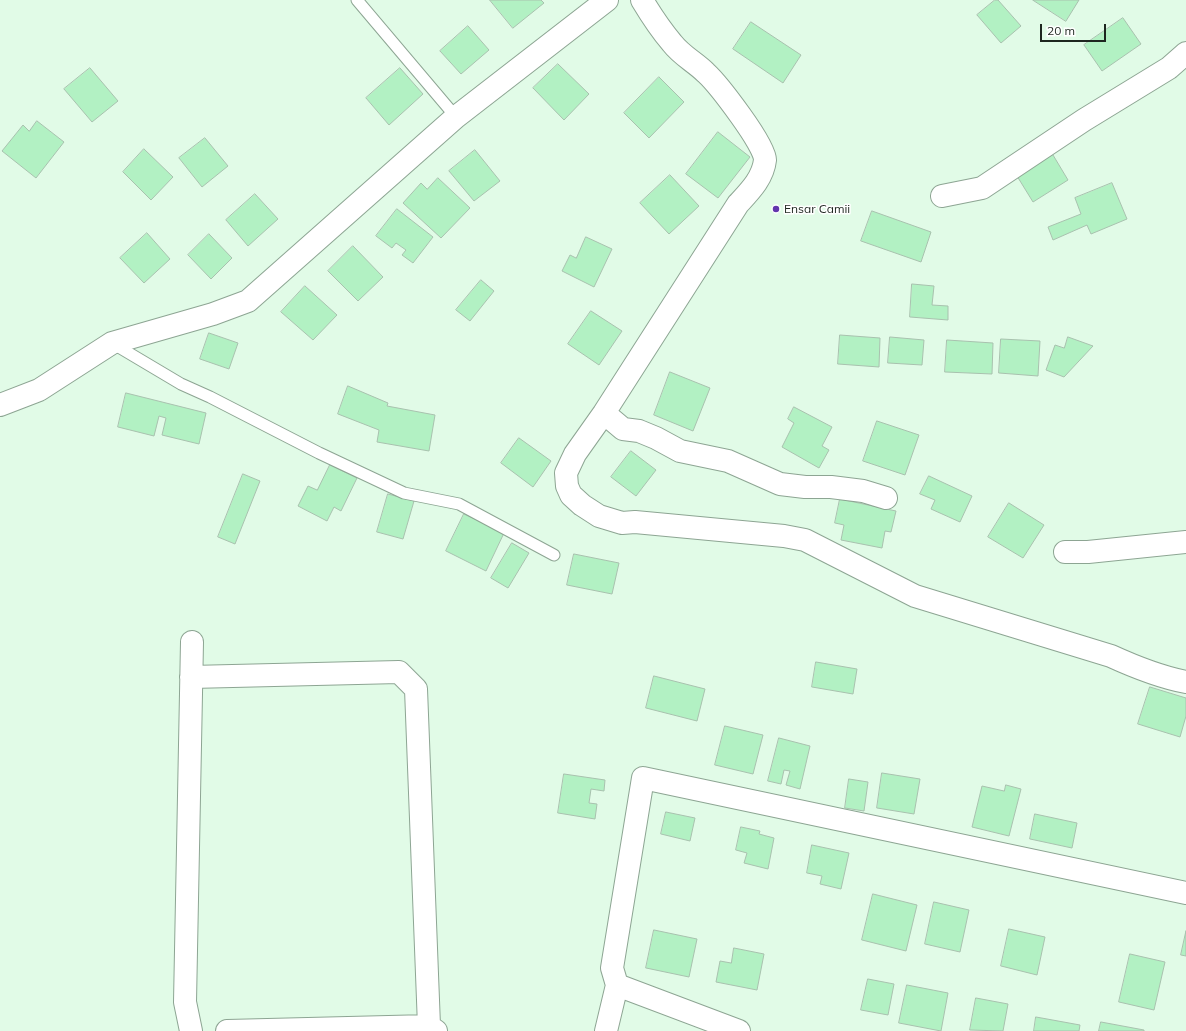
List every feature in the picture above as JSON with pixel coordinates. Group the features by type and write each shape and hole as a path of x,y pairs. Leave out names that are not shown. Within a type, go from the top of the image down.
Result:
{"street":[{"path":"0,405 39,390 112,343 213,314 248,301 456,117 607,0"},
{"path":"642,0 672,43 685,57 705,71 719,87 759,142 765,159 762,172 753,188 738,204 604,413 575,454 566,473 567,486 572,495 582,505 599,516 622,523 635,522 784,536 805,540 915,596 1111,656 1173,680 1186,682"},
{"path":"942,196 982,188 1084,120 1169,68 1186,53"},
{"path":"604,413 623,429 639,431 680,451 728,461 780,484 805,487 831,487 863,491 886,498"},
{"path":"1065,552 1088,552 1186,542"},
{"path":"191,1031 185,1002 192,642"},
{"path":"191,677 399,672 416,689 433,1028 226,1031"},
{"path":"606,1031 617,985 612,968 643,778 1186,893"},
{"path":"617,985 740,1031"}],"lane":[{"path":"357,0 456,117"},
{"path":"112,343 181,384 210,397 319,453 404,493 459,504 554,555"}],"building":[{"path":"490,0 541,0 544,3 513,28"},
{"path":"995,0 998,0 1021,26 1001,43 977,15"},
{"path":"1033,0 1079,0 1066,21"},
{"path":"1123,18 1141,44 1102,71 1084,45"},
{"path":"751,22 801,55 783,83 733,49"},
{"path":"468,26 489,50 461,74 440,51"},
{"path":"558,64 589,94 564,120 533,88"},
{"path":"90,68 118,101 92,122 64,89"},
{"path":"400,68 423,94 389,125 366,98"},
{"path":"659,77 684,102 649,138 624,113"},
{"path":"37,121 64,142 36,178 2,151 23,125 29,131"},
{"path":"718,132 750,157 718,198 686,174"},
{"path":"205,138 228,166 202,187 179,158"},
{"path":"144,149 173,177 151,200 123,172"},
{"path":"475,150 500,181 474,201 449,171"},
{"path":"1053,155 1068,180 1033,202 1017,176"},
{"path":"670,175 699,206 669,234 640,203"},
{"path":"438,178 470,208 441,238 403,203 421,183 427,189"},
{"path":"1112,183 1127,219 1091,234 1087,225 1053,240 1048,227 1081,214 1075,198"},
{"path":"255,194 278,219 248,246 226,220"},
{"path":"397,209 433,237 413,263 402,255 406,250 396,243 392,248 376,236"},
{"path":"872,211 931,232 921,262 861,241"},
{"path":"147,233 170,259 144,283 120,258"},
{"path":"209,234 232,258 211,279 188,255"},
{"path":"586,237 612,249 594,287 562,271 570,255 576,258"},
{"path":"353,246 383,277 358,301 328,271"},
{"path":"481,280 494,291 470,321 456,310"},
{"path":"912,284 934,286 932,305 948,306 948,320 910,317"},
{"path":"305,286 337,315 313,340 281,312"},
{"path":"591,311 622,331 599,365 568,344"},
{"path":"209,333 238,343 229,369 200,359"},
{"path":"840,335 880,338 879,367 838,364"},
{"path":"890,337 924,340 922,365 888,363"},
{"path":"1068,337 1093,346 1064,377 1046,370 1055,345 1064,348"},
{"path":"1001,339 1040,341 1038,376 999,373"},
{"path":"947,340 993,343 992,374 945,372"},
{"path":"670,372 710,388 693,431 654,415"},
{"path":"348,386 388,403 387,406 435,415 429,451 377,442 379,430 338,414"},
{"path":"126,393 206,413 199,444 162,435 166,418 159,416 154,436 118,427"},
{"path":"794,407 832,427 822,446 829,450 819,468 782,447 794,423 788,419"},
{"path":"877,421 919,435 905,475 863,461"},
{"path":"519,438 551,461 533,487 501,463"},
{"path":"631,451 656,470 636,496 611,477"},
{"path":"330,465 357,478 341,511 334,507 327,521 298,506 308,486 317,490"},
{"path":"243,474 260,481 235,544 218,537"},
{"path":"929,476 972,496 960,522 931,509 935,500 920,494"},
{"path":"388,494 414,501 403,539 377,532"},
{"path":"840,499 896,511 891,532 885,531 882,548 841,540 844,525 835,523"},
{"path":"1009,503 1044,525 1023,558 988,537"},
{"path":"464,514 504,533 486,571 446,551"},
{"path":"512,543 529,553 508,588 491,578"},
{"path":"574,554 619,563 612,594 567,585"},
{"path":"816,662 857,669 853,694 812,687"},
{"path":"654,676 705,689 697,721 646,708"},
{"path":"1150,687 1186,698 1186,716 1180,737 1138,724"},
{"path":"725,726 763,735 753,774 715,765"},
{"path":"779,738 810,746 800,789 786,785 790,771 784,770 781,784 768,781"},
{"path":"882,773 920,779 914,814 877,808"},
{"path":"564,774 605,780 604,791 591,789 589,803 597,804 595,819 558,813"},
{"path":"849,779 868,782 864,811 845,808"},
{"path":"1006,785 1021,789 1009,836 972,827 982,786 1004,791"},
{"path":"666,812 695,818 690,841 661,834"},
{"path":"1035,814 1077,823 1072,848 1030,839"},
{"path":"741,827 760,831 759,834 774,838 768,869 744,863 747,853 736,850"},
{"path":"812,845 849,853 841,889 820,884 822,876 807,873"},
{"path":"873,894 917,905 906,951 862,940"},
{"path":"934,902 969,910 960,952 925,944"},
{"path":"1009,929 1045,937 1037,975 1001,966"},
{"path":"654,930 697,939 689,977 646,968"},
{"path":"1186,931 1186,956 1181,955"},
{"path":"734,948 764,954 757,990 716,982 720,961 731,963"},
{"path":"1130,954 1165,962 1154,1010 1119,1002"},
{"path":"868,979 894,984 888,1015 861,1010"},
{"path":"907,985 948,993 941,1031 899,1023"},
{"path":"976,998 1008,1004 1003,1031 970,1030"},
{"path":"1036,1017 1080,1025 1079,1031 1034,1031"},
{"path":"1101,1022 1144,1030 1144,1031 1099,1031"}],"place":[{"name":"Ensar Camii","path":"776,209"}]}
